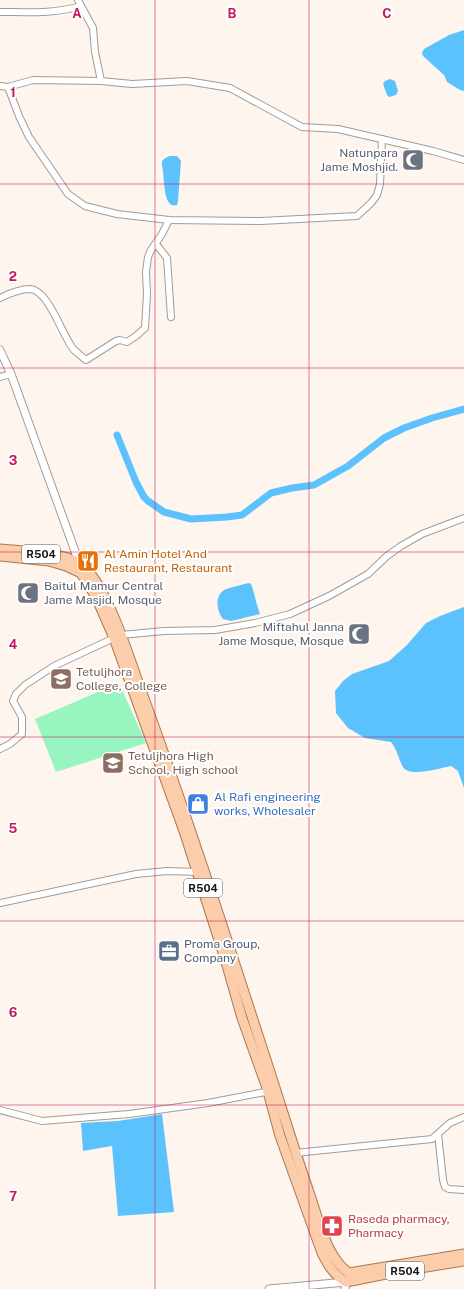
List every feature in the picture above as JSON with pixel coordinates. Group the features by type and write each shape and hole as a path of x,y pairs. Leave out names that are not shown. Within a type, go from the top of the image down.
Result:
{"main road":[{"name":"R504","path":"0,549 47,554 80,563 96,581 104,596 118,636 166,758 272,1091 328,1245 336,1260 343,1281"},
{"name":"R504","path":"0,556 49,561 66,566 81,573 118,636"},
{"name":"R504","path":"272,1091 280,1136 322,1253 329,1267 343,1281"},
{"name":"R504","path":"343,1281 464,1254"},
{"name":"R504","path":"343,1281 464,1261"}],"street":[{"path":"0,12 46,12 71,9 79,3 93,28 95,52 101,81"},
{"path":"0,86 8,87 33,80 101,81 132,84 187,81 230,88 302,127 338,129 464,160"},
{"path":"8,87 18,116 29,136 68,194 85,206 117,214 169,220 260,221 357,216 371,204 377,195 380,184 382,139"},
{"path":"0,298 20,290 30,289 38,292 52,311 74,350 86,360 116,341 120,340 127,342 145,328 148,294 146,272 148,257 169,220"},
{"path":"156,244 166,258 171,317"},
{"path":"0,350 11,374 80,563 81,573"},
{"path":"0,377 11,374"},
{"path":"0,749 10,744 22,734 22,718 13,701 16,694 25,685 54,666 118,636 164,631 215,630 254,623 290,614 329,596 368,574 387,556 422,534 464,518"},
{"path":"0,903 136,874 167,871 201,871"},
{"path":"0,1110 42,1121 129,1114 208,1103 272,1091"},
{"path":"295,1152 432,1139 450,1123 464,1117"},
{"path":"438,1134 445,1187 449,1189 464,1190"},
{"path":"270,1289 343,1281"}],"green space":[{"path":"119,683 146,743 56,772 35,719"}],"water":[{"path":"464,30 464,91 447,82 444,75 423,56 422,53 424,49 449,35"},
{"path":"390,79 395,81 398,91 396,95 389,97 383,84 385,81"},
{"path":"170,156 177,156 181,161 177,205 172,205 169,202 165,191 162,162"},
{"path":"249,583 251,584 260,614 231,621 223,619 218,608 218,600 221,593 226,589"},
{"path":"464,607 464,788 458,771 451,766 412,772 403,767 391,742 365,738 348,728 336,713 335,691 343,681 352,674 389,661 407,645 426,623"},
{"path":"162,1114 174,1212 118,1216 112,1146 83,1151 81,1123 118,1121"}],"waterway":[{"path":"117,435 136,482 144,497 148,501 164,512 191,519 227,517 242,515 271,493 314,485 348,466 384,438 404,428 464,409"}],"place":[{"name":"Natunpara Jame Moshjid.","path":"413,160"},
{"name":"Al Amin Hotel And Restaurant, Restaurant","path":"88,561"},
{"name":"Baitul Mamur Central Jame Masjid, Mosque","path":"28,593"},
{"name":"Miftahul Janna Jame Mosque, Mosque","path":"359,634"},
{"name":"Tetuljhora College, College","path":"61,679"},
{"name":"Tetuljhora High School, High school","path":"113,763"},
{"name":"Al Rafi engineering works, Wholesaler","path":"198,804"},
{"name":"Proma Group, Company","path":"169,951"},
{"name":"Raseda pharmacy, Pharmacy","path":"332,1226"}]}
